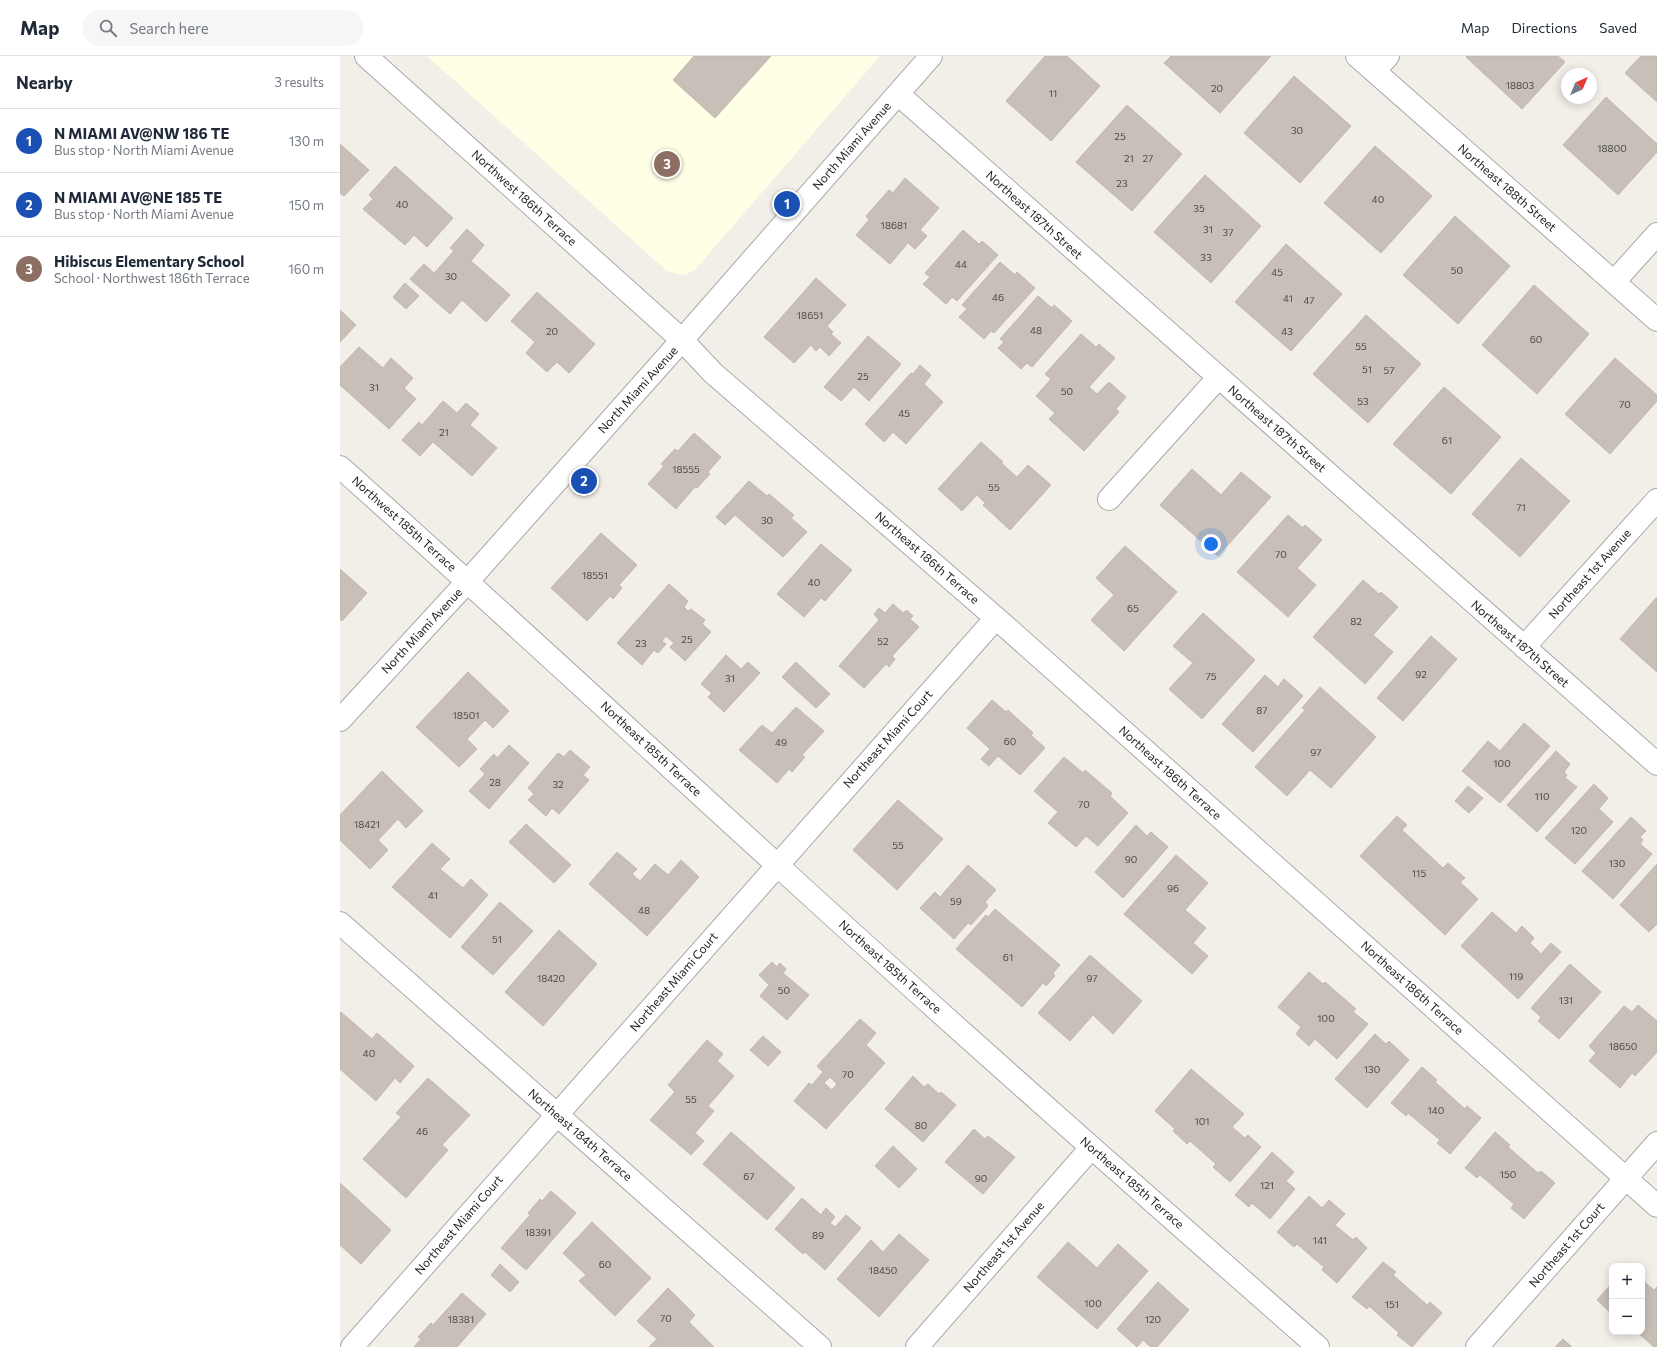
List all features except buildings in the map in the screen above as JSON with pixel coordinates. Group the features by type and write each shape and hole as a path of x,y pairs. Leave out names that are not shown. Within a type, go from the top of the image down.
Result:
{"street":[{"name":"Northwest 186th Terrace","path":"366,56 682,340"},
{"name":"North Miami Avenue","path":"340,720 468,581 932,56"},
{"name":"Northeast 188th Street","path":"1357,56 1381,64 1614,282 1657,320"},
{"name":"Northeast 187th Street","path":"898,94 1657,764"},
{"path":"1614,282 1657,234"},
{"name":"Northeast 186th Terrace","path":"682,340 713,373 996,618 1657,1206"},
{"path":"1109,499 1218,378"},
{"name":"Northwest 185th Terrace","path":"340,467 468,581"},
{"name":"Northeast 1st Avenue","path":"1524,647 1657,500"},
{"name":"Northeast 185th Terrace","path":"468,581 777,865 1091,1148 1318,1347"},
{"name":"Northeast Miami Court","path":"352,1347 996,618"},
{"name":"Northeast 184th Terrace","path":"340,923 820,1347"},
{"name":"Northeast 1st Court","path":"1477,1347 1657,1143"},
{"name":"Northeast 1st Avenue","path":"917,1347 1091,1148"}],"shaded area":[{"path":"427,56 880,56 694,271 683,275 667,271"}],"place":[{"name":"Hibiscus Elementary School","path":"667,164"},
{"name":"N MIAMI AV@NW 186 TE","path":"787,204"},
{"name":"N MIAMI AV@NE 185 TE","path":"584,481"}]}
